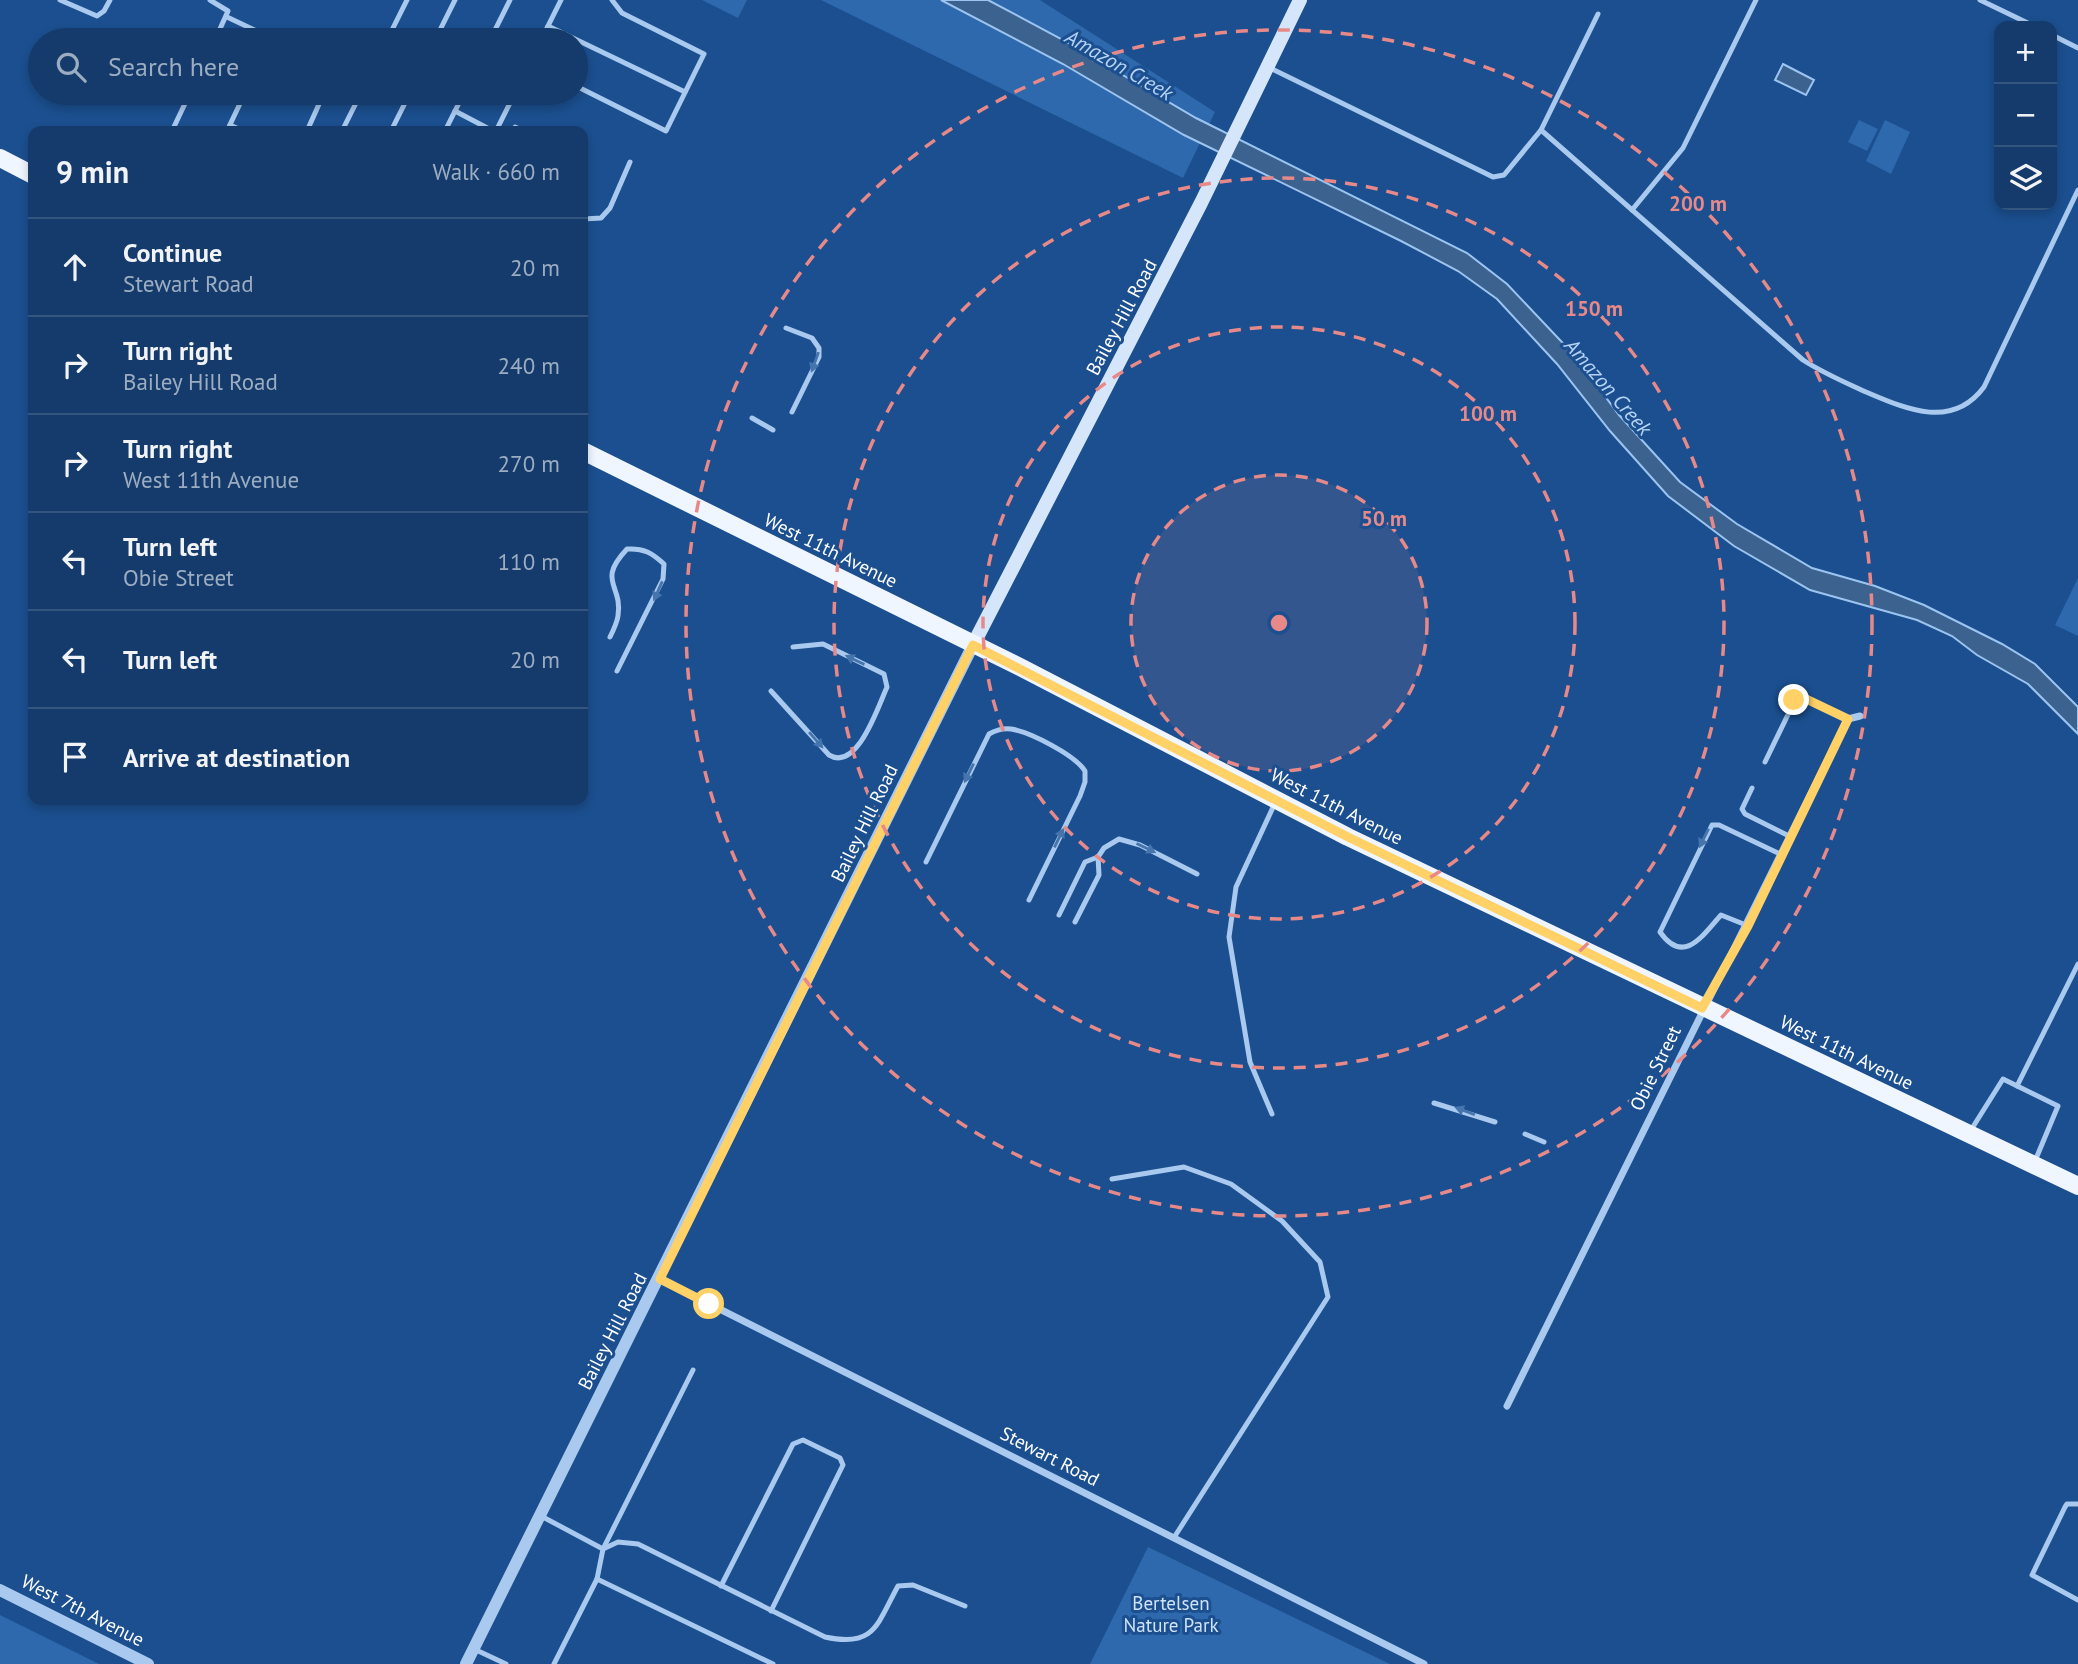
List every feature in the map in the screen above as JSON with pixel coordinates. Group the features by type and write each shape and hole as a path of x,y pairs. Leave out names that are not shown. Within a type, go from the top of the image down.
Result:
{"main road":[{"name":"Bailey Hill Road","path":"973,645 1206,193 1300,0"},
{"path":"0,158 28,172"},
{"name":"West 11th Avenue","path":"588,453 973,645 1276,800 1702,1008 2078,1186"}],"street":[{"name":"Bailey Hill Road","path":"466,1664 660,1279 973,645"},
{"path":"1848,719 1860,716"},
{"name":"Obie Street","path":"1507,1406 1702,1008 1748,926 1848,719"},
{"name":"Stewart Road","path":"660,1279 1175,1536 1424,1664"},
{"name":"West 7th Avenue","path":"0,1590 148,1664"}],"lane":[{"path":"60,0 97,16 104,11 110,0"},
{"path":"210,0 228,11 221,28"},
{"path":"393,28 407,0"},
{"path":"441,28 455,0"},
{"path":"496,28 510,0"},
{"path":"552,28 548,26 561,0"},
{"path":"588,92 666,131 704,54 622,13 612,0"},
{"path":"1632,210 1683,148 1756,0"},
{"path":"1980,0 2024,21"},
{"path":"1268,66 1493,177 1504,175 1541,130 1598,15"},
{"path":"227,17 248,28"},
{"path":"2057,38 2078,48"},
{"path":"588,45 685,92"},
{"path":"175,126 185,105"},
{"path":"229,126 239,105"},
{"path":"309,126 319,105"},
{"path":"344,126 355,105"},
{"path":"394,126 404,105"},
{"path":"448,126 458,105"},
{"path":"498,126 509,105"},
{"path":"455,111 485,126"},
{"path":"1541,130 1790,350 1813,366 1900,407 1940,414 1967,403 1984,387 2078,190"},
{"path":"588,219 601,218 610,208 630,162"},
{"path":"786,328 812,338 819,348 819,358 792,412"},
{"path":"752,418 773,430"},
{"path":"610,637 619,615 610,578 615,561 627,549 640,548 653,553 664,565 663,579 617,671"},
{"path":"771,691 836,760 846,758 858,747 887,687 884,674 822,645 793,647"},
{"path":"1765,762 1796,698 1802,697 1848,719"},
{"path":"926,862 989,734 1009,728 1019,731 1070,756 1085,771 1085,782 1080,796 1029,900"},
{"path":"1752,788 1742,809 1745,814 1791,837"},
{"path":"1272,1114 1250,1062 1229,937 1236,887 1276,800"},
{"path":"1748,926 1721,915 1694,944 1686,948 1676,946 1660,932 1710,826 1719,825 1782,855"},
{"path":"1059,915 1082,867 1098,856 1111,842 1127,840 1197,874"},
{"path":"1075,922 1099,875 1098,856"},
{"path":"2017,1086 2078,964"},
{"path":"1969,1134 2003,1079 2058,1107 2034,1164"},
{"path":"1434,1102 1495,1122"},
{"path":"1525,1135 1544,1142"},
{"path":"1112,1179 1184,1167 1231,1184 1282,1221 1320,1262 1328,1297 1175,1536"},
{"path":"554,1664 597,1578 603,1549 693,1370"},
{"path":"721,1586 793,1444 803,1440 840,1458 843,1465 771,1611"},
{"path":"2078,1504 2067,1504 2065,1507 2032,1575 2078,1600"},
{"path":"541,1516 603,1549"},
{"path":"603,1549 618,1542 638,1545 825,1637 846,1642 859,1640 874,1629 898,1586 913,1585 964,1605"},
{"path":"597,1578 773,1664"},
{"path":"474,1648 506,1664"}],"green space":[{"path":"702,0 747,0 738,18"},
{"path":"821,0 1040,0 1215,112 1183,178"},
{"path":"1859,120 1878,129 1867,151 1848,142"},
{"path":"1885,120 1910,132 1891,174 1866,161"},
{"path":"2078,578 2078,636 2055,625"},
{"name":"Bertelsen Nature Park","path":"1148,1547 1390,1664 1090,1664"},
{"path":"0,1615 99,1664 0,1664"}],"shaded area":[{"path":"941,0 988,0 1065,41 1196,118 1467,253 1507,284 1576,357 1619,415 1680,482 1737,524 1812,568 1875,586 1924,605 2002,644 2035,664 2078,707 2078,734 2028,684 1977,655 1952,636 1917,620 1810,590 1734,546 1668,496 1610,431 1557,364 1497,299 1458,271 1184,135 1063,64"},
{"path":"1783,64 1814,80 1806,95 1775,80"}],"route":[{"path":"709,1304 660,1279 973,645 1348,837 1702,1008 1721,969 1744,934 1848,719 1802,697 1794,700"}],"water label":[{"name":"Amazon Creek","path":"1119,65"},
{"name":"Amazon Creek","path":"1608,387"}]}
